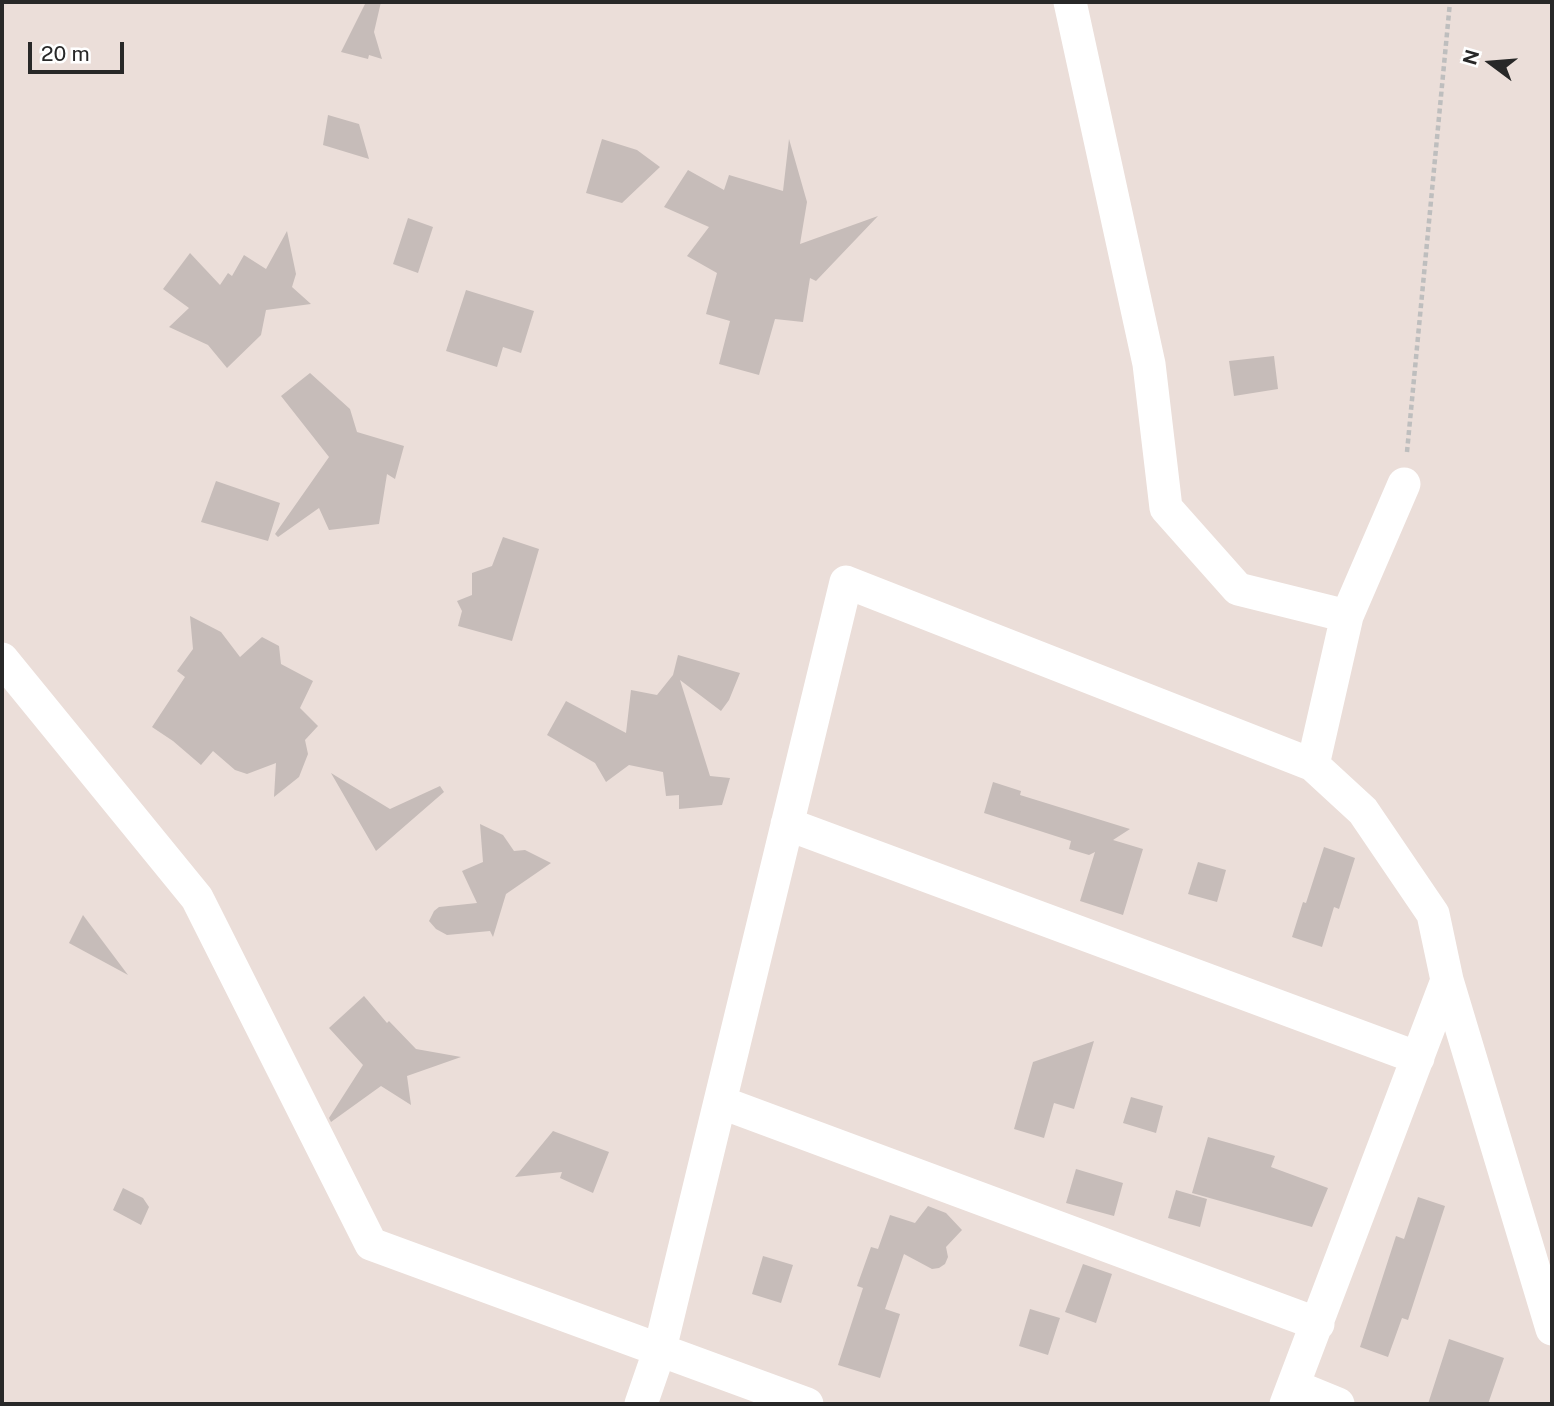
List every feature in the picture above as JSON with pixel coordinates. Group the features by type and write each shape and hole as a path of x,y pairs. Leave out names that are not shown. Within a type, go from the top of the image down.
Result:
{"street":[{"path":"1070,2 1149,364 1166,509 1238,589 1348,617"},
{"path":"1313,765 1348,617 1404,485"},
{"path":"641,1404 660,1349 846,582 1313,765 1363,811 1433,914 1447,980 1552,1329"},
{"path":"2,659 197,898 371,1244 807,1404"},
{"path":"788,824 1418,1058"},
{"path":"1338,1404 1290,1395 1447,980"},
{"path":"720,1102 1318,1324"}],"path":[{"path":"1404,485 1450,2"}],"building":[{"path":"366,2 381,2 374,32 382,59 369,55 368,59 341,52"},
{"path":"328,115 359,124 369,159 323,145"},
{"path":"602,139 637,150 660,167 622,203 586,193"},
{"path":"789,139 807,202 800,244 878,216 816,281 810,278 803,322 775,319 759,375 719,364 730,321 706,314 717,273 687,256 709,227 664,207 688,170 724,190 729,175 783,191"},
{"path":"408,218 433,227 418,273 393,264"},
{"path":"287,231 296,274 292,287 311,304 266,310 261,335 227,368 208,345 169,327 189,308 163,289 190,253 220,285 228,273 232,276 244,255 266,269"},
{"path":"466,290 534,311 521,353 503,347 497,367 446,351"},
{"path":"1274,356 1278,389 1234,396 1229,361"},
{"path":"310,373 350,409 357,432 404,446 395,479 387,474 379,524 329,530 319,508 278,537 275,534 329,457 281,396"},
{"path":"216,481 280,503 268,541 201,522"},
{"path":"503,537 539,549 512,641 458,626 462,611 457,601 472,595 472,573 492,566"},
{"path":"190,616 221,632 240,657 262,637 279,646 281,664 313,681 300,708 318,726 305,740 308,754 299,777 274,797 276,763 247,774 235,770 213,751 201,765 152,727 185,677 177,671 193,649"},
{"path":"678,655 740,673 729,700 721,711 680,680 710,776 730,778 722,805 679,809 679,795 666,796 663,772 629,765 606,782 595,763 547,735 566,701 626,733 631,690 657,695 673,675"},
{"path":"331,773 390,809 440,786 444,792 376,851"},
{"path":"993,782 1021,791 1020,795 1130,829 1113,840 1143,849 1123,915 1080,901 1095,852 1089,855 1069,849 1071,841 984,813"},
{"path":"480,824 503,835 514,851 525,850 551,863 506,894 493,937 490,931 447,935 429,921 439,907 477,903 462,871 483,862"},
{"path":"1324,847 1355,858 1339,909 1334,907 1322,947 1292,937"},
{"path":"1198,862 1226,870 1217,902 1188,894"},
{"path":"83,915 128,975 69,943"},
{"path":"364,996 387,1023 389,1021 416,1049 461,1057 407,1076 411,1105 381,1086 331,1122 329,1118 363,1065 329,1028"},
{"path":"1094,1041 1074,1109 1054,1103 1044,1138 1014,1129 1033,1062"},
{"path":"1131,1097 1163,1106 1156,1133 1123,1123"},
{"path":"553,1131 609,1152 593,1193 560,1178 562,1172 515,1177"},
{"path":"1208,1137 1275,1156 1271,1167 1328,1188 1312,1227 1192,1193"},
{"path":"1076,1169 1123,1183 1114,1216 1066,1203"},
{"path":"123,1188 143,1198 149,1207 141,1225 113,1210"},
{"path":"1176,1190 1207,1199 1200,1227 1168,1218"},
{"path":"1418,1197 1445,1206 1408,1320 1402,1318 1388,1357 1360,1347 1396,1236 1404,1239"},
{"path":"928,1206 946,1213 962,1230 946,1247 948,1257 945,1264 932,1269 904,1254 885,1309 900,1314 880,1378 838,1365 863,1288 857,1286 871,1247 878,1249 890,1215 915,1223"},
{"path":"763,1256 793,1265 781,1303 752,1294"},
{"path":"1083,1264 1112,1274 1096,1323 1065,1312"},
{"path":"1030,1309 1060,1318 1048,1355 1019,1346"},
{"path":"1449,1339 1504,1358 1488,1404 1428,1404"}]}
